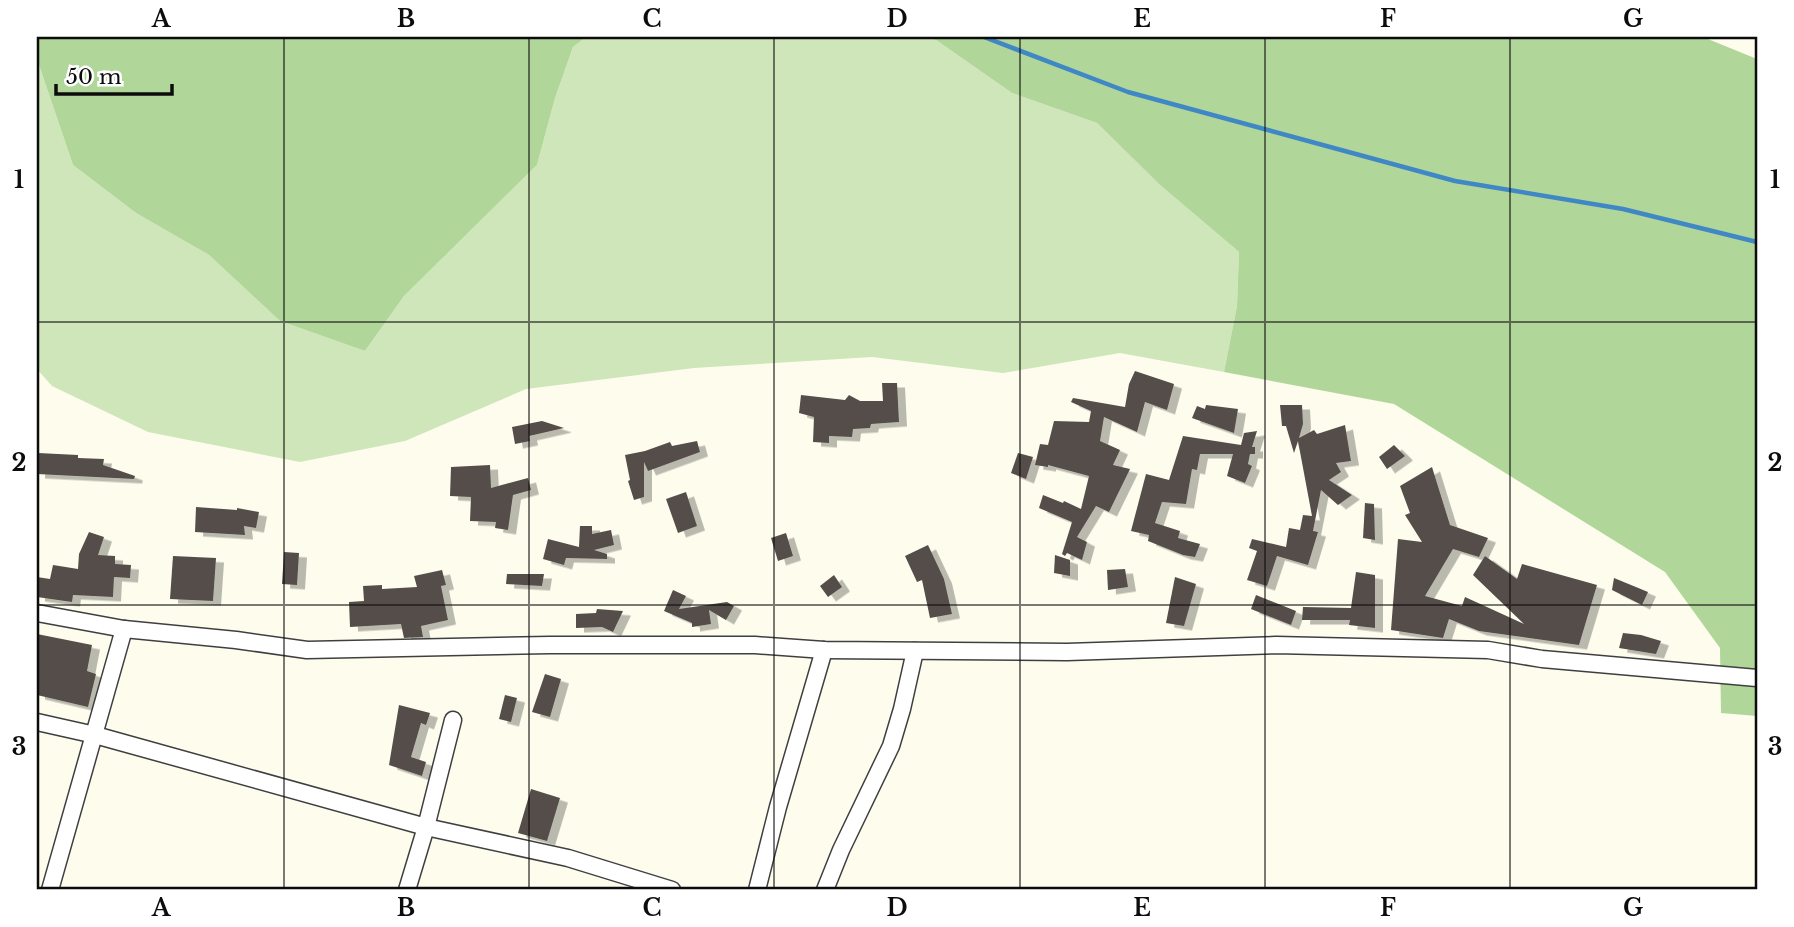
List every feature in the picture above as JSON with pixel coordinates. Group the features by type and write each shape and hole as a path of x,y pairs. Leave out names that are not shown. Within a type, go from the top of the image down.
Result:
{"street":[{"path":"37,613 124,629 307,650 550,645 755,645 824,650 1067,652 1276,645 1488,650 1542,659 1757,678"},
{"path":"50,890 124,629"},
{"path":"757,890 824,650"},
{"path":"825,890 846,838 891,746 915,651"},
{"path":"407,890 453,720"},
{"path":"37,722 95,735 426,827 568,859 672,890"}],"green space":[{"path":"37,37 586,37 573,47 555,98 537,165 404,296 365,351 280,321 209,255 136,213 73,165 37,59"},
{"path":"586,37 925,37 936,40 1012,93 1097,123 1160,185 1239,252 1237,306 1224,372 1120,353 1003,373 872,357 694,368 526,389 405,441 300,462 148,432 52,386 37,369 37,59 73,165 136,213 209,255 280,321 365,351 404,296 537,165 555,98 573,47"},
{"path":"925,37 1703,37 1757,59 1757,716 1721,713 1720,648 1665,572 1394,404 1224,372 1237,306 1239,252 1160,185 1097,123 1012,93 936,40"}],"building":[{"path":"1135,371 1174,384 1167,410 1145,402 1137,432 1104,417 1100,441 1120,450 1113,465 1130,469 1109,512 1096,506 1077,537 1087,542 1082,560 1067,553 1065,556 1062,554 1072,522 1039,508 1043,495 1081,509 1089,476 1048,465 1035,465 1040,444 1048,445 1054,421 1089,422 1091,411 1071,402 1073,398 1125,407 1129,384"},
{"path":"882,383 897,383 899,422 871,424 870,428 853,429 852,437 829,436 829,443 813,442 814,417 799,413 801,395 845,400 849,395 860,401 883,401"},
{"path":"1206,405 1238,409 1234,433 1192,418 1197,406 1205,409"},
{"path":"1280,405 1302,405 1303,424 1299,438 1314,430 1317,434 1345,425 1351,461 1336,463 1341,472 1329,480 1352,495 1338,505 1321,490 1313,531 1318,532 1308,565 1277,556 1267,586 1247,580 1257,551 1249,548 1252,539 1286,547 1289,528 1300,530 1303,515 1312,516 1298,441 1294,453 1286,426 1282,426"},
{"path":"542,421 564,428 529,436 530,441 515,444 512,427"},
{"path":"1257,431 1252,447 1255,447 1255,454 1250,454 1248,464 1252,466 1245,483 1227,476 1233,454 1200,454 1197,470 1192,469 1186,504 1162,502 1155,523 1180,531 1178,538 1200,544 1195,557 1148,541 1149,535 1131,531 1146,474 1169,480 1183,436 1241,445 1244,433"},
{"path":"697,441 700,452 648,471 644,462 644,497 634,500 628,481 630,480 625,455 670,442 672,446"},
{"path":"1394,445 1405,456 1387,469 1379,457"},
{"path":"38,453 104,459 103,465 135,476 134,479 37,474"},
{"path":"1018,453 1033,457 1026,479 1011,473"},
{"path":"490,465 491,488 528,478 531,490 513,495 508,530 495,528 496,522 470,521 471,497 450,496 451,467"},
{"path":"1432,467 1450,525 1488,538 1479,557 1453,549 1425,596 1462,606 1465,597 1524,624 1473,575 1485,556 1517,579 1522,564 1597,585 1579,645 1479,631 1449,619 1443,638 1391,630 1398,539 1422,542 1405,515 1410,513 1400,486"},
{"path":"686,492 697,526 678,533 666,499"},
{"path":"1365,503 1374,504 1375,540 1363,538"},
{"path":"196,507 237,508 259,512 256,528 244,526 245,535 195,532"},
{"path":"580,526 592,526 592,534 611,530 614,545 594,550 607,554 607,559 566,558 564,565 543,559 548,539 579,547"},
{"path":"89,532 104,537 98,555 115,556 115,564 131,565 130,578 114,577 113,597 73,595 72,602 37,597 37,577 50,579 53,565 78,569 79,554"},
{"path":"786,533 793,556 778,561 771,538"},
{"path":"928,545 944,579 952,614 930,618 922,580 917,582 905,556"},
{"path":"284,552 299,553 297,585 282,584"},
{"path":"1055,555 1070,560 1070,576 1054,573"},
{"path":"173,556 216,558 213,601 170,599"},
{"path":"1125,569 1128,587 1108,590 1107,570"},
{"path":"442,570 446,585 441,586 448,620 421,626 423,637 404,638 401,624 350,627 349,602 364,601 363,586 382,585 382,589 417,587 414,576"},
{"path":"1356,572 1375,575 1375,628 1349,625 1350,620 1302,620 1303,607 1351,608"},
{"path":"507,574 544,574 542,586 506,584"},
{"path":"834,575 842,587 828,597 820,586"},
{"path":"1175,577 1196,584 1184,626 1166,623"},
{"path":"1614,578 1648,592 1642,605 1612,590"},
{"path":"673,590 686,596 679,609 727,602 734,606 726,620 709,610 711,624 692,627 692,623 664,611"},
{"path":"1256,595 1296,611 1291,625 1251,609"},
{"path":"597,609 623,611 613,632 602,627 576,628 576,614 596,613"},
{"path":"1623,633 1661,641 1656,654 1619,648"},
{"path":"37,634 92,645 87,671 96,674 88,707 37,695"},
{"path":"545,674 561,679 550,717 532,712"},
{"path":"505,695 517,698 511,722 499,719"},
{"path":"399,705 430,713 426,725 421,723 411,757 426,762 422,776 389,765"},
{"path":"531,789 560,798 547,841 518,833"}],"waterway":[{"path":"984,37 1128,92 1455,181 1623,209 1757,242"}]}
